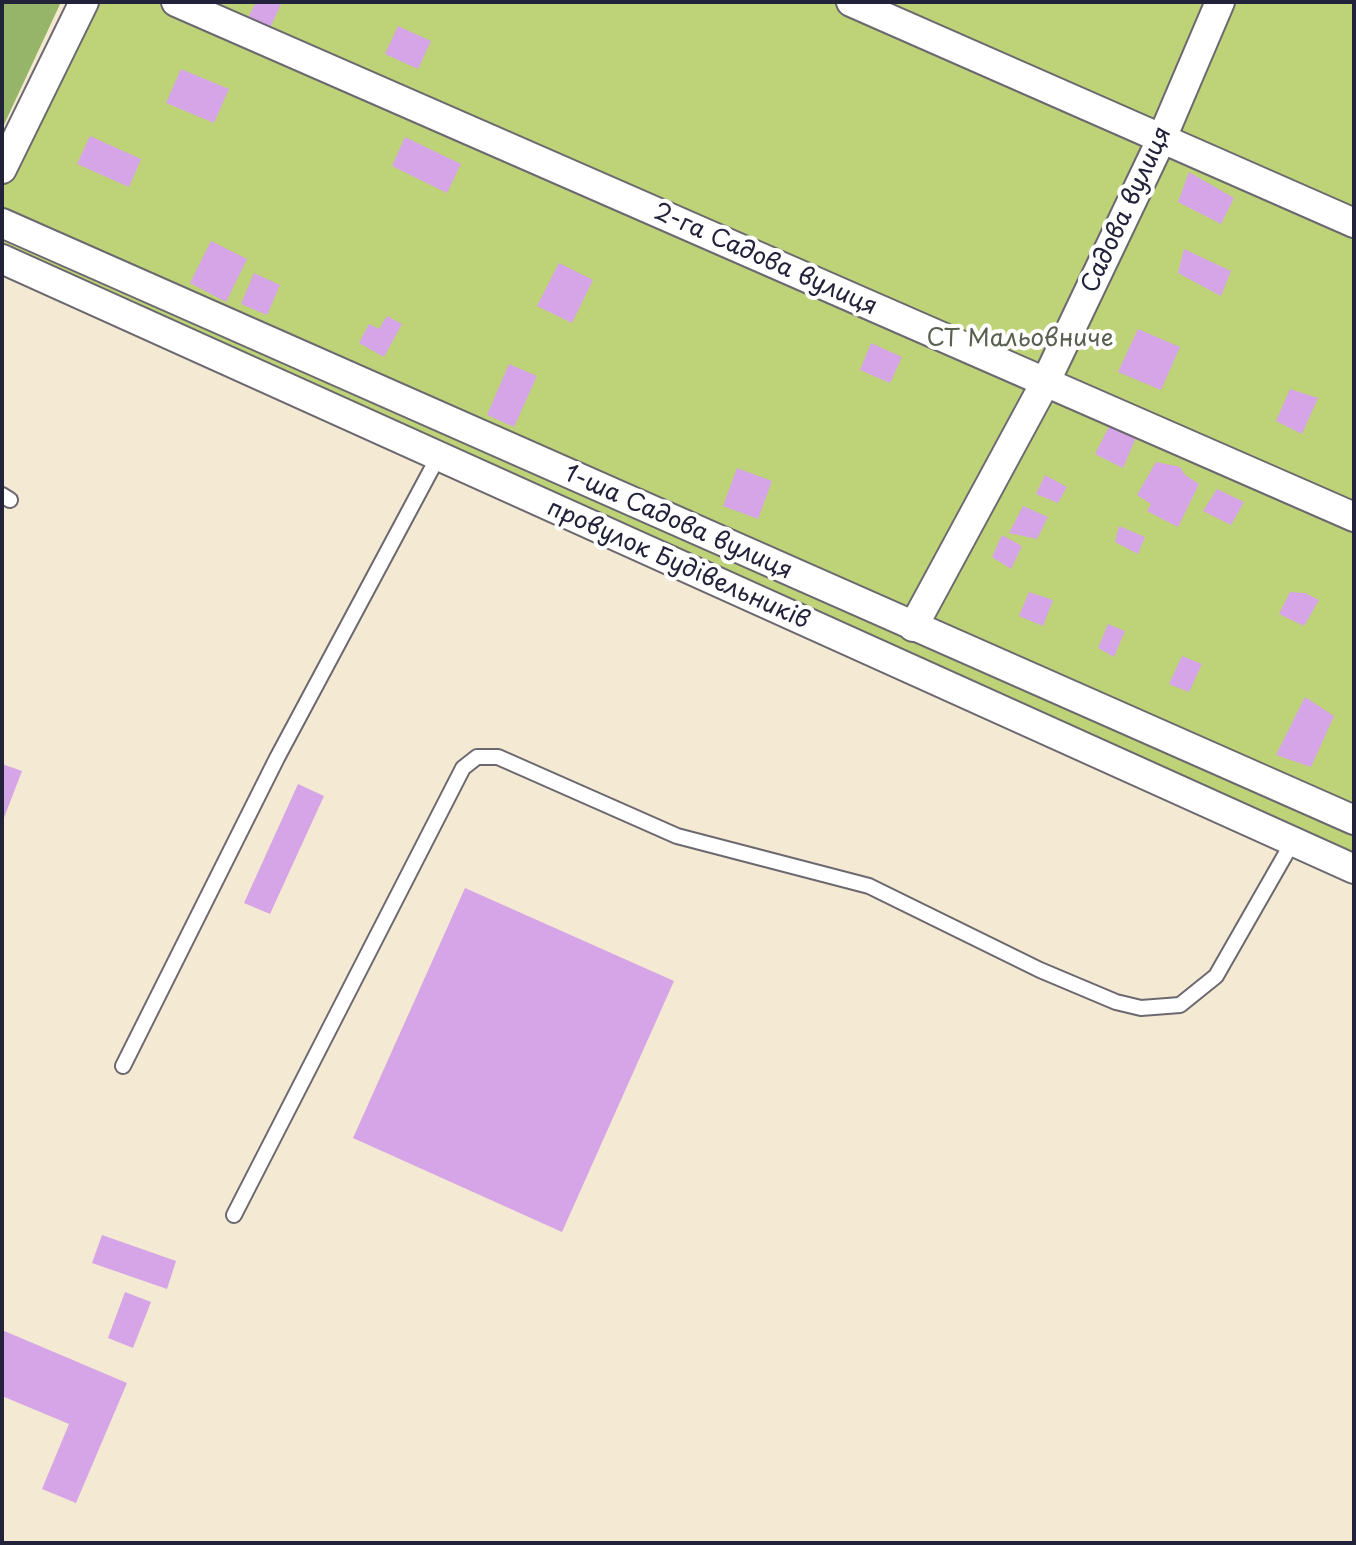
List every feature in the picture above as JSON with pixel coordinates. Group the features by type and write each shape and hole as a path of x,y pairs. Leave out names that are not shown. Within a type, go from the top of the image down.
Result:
{"street":[{"path":"2,169 84,2"},
{"name":"2-га Садова вулиця","path":"176,2 1354,517"},
{"path":"851,2 1354,223"},
{"name":"Садова вулиця","path":"913,627 1045,383 1162,138 1220,2"},
{"name":"1-ша Садова вулиця","path":"2,223 1354,820"},
{"name":"провулок Будівельників","path":"2,259 1354,869"}],"lane":[{"path":"123,1066 277,758 438,457"},
{"path":"234,1215 463,768 477,757 498,757 677,836 869,886 1054,976 1141,1008 1180,1005 1216,976 1292,843"}],"green space":[{"path":"2,2 61,2 2,129"},
{"name":"СТ Мальовниче","path":"70,2 1354,2 1354,852 2,255 2,148"}],"building":[{"path":"256,2 282,2 269,30 247,20"},
{"path":"398,26 431,41 418,69 385,54"},
{"path":"181,69 229,89 214,123 166,103"},
{"path":"90,136 141,159 129,187 77,164"},
{"path":"405,137 461,164 447,193 392,166"},
{"path":"1189,172 1234,198 1221,224 1178,202"},
{"path":"211,241 247,259 226,302 190,283"},
{"path":"1184,249 1231,271 1221,296 1178,273"},
{"path":"559,263 593,280 572,323 537,306"},
{"path":"254,273 280,285 267,315 241,304"},
{"path":"387,316 402,324 384,357 359,343 369,324 379,329"},
{"path":"1138,329 1180,347 1161,390 1118,372"},
{"path":"871,343 902,357 890,383 860,370"},
{"path":"509,364 537,376 514,427 487,415"},
{"path":"1290,389 1318,398 1302,434 1276,421"},
{"path":"1112,421 1138,433 1123,468 1095,454"},
{"path":"1156,462 1180,467 1185,475 1199,484 1178,527 1147,511 1151,504 1137,495"},
{"path":"737,468 772,481 758,519 723,506"},
{"path":"1045,475 1067,487 1058,503 1036,494"},
{"path":"1217,489 1244,502 1231,525 1203,511"},
{"path":"1023,506 1048,517 1037,539 1009,533"},
{"path":"1119,526 1145,537 1138,554 1115,542"},
{"path":"1002,535 1022,546 1011,569 992,557"},
{"path":"1029,592 1053,600 1043,626 1019,616"},
{"path":"1290,592 1305,593 1319,600 1304,626 1279,614"},
{"path":"1108,624 1125,631 1114,657 1098,648"},
{"path":"1182,656 1202,664 1189,692 1169,684"},
{"path":"1305,697 1334,716 1311,767 1276,755"},
{"path":"2,764 22,771 2,823"},
{"path":"298,784 324,796 270,914 244,903"},
{"path":"465,888 674,981 562,1232 353,1138"},
{"path":"102,1235 176,1261 167,1289 92,1263"},
{"path":"125,1292 151,1302 133,1348 108,1338"},
{"path":"2,1330 127,1383 76,1503 42,1489 69,1424 2,1396"}]}
